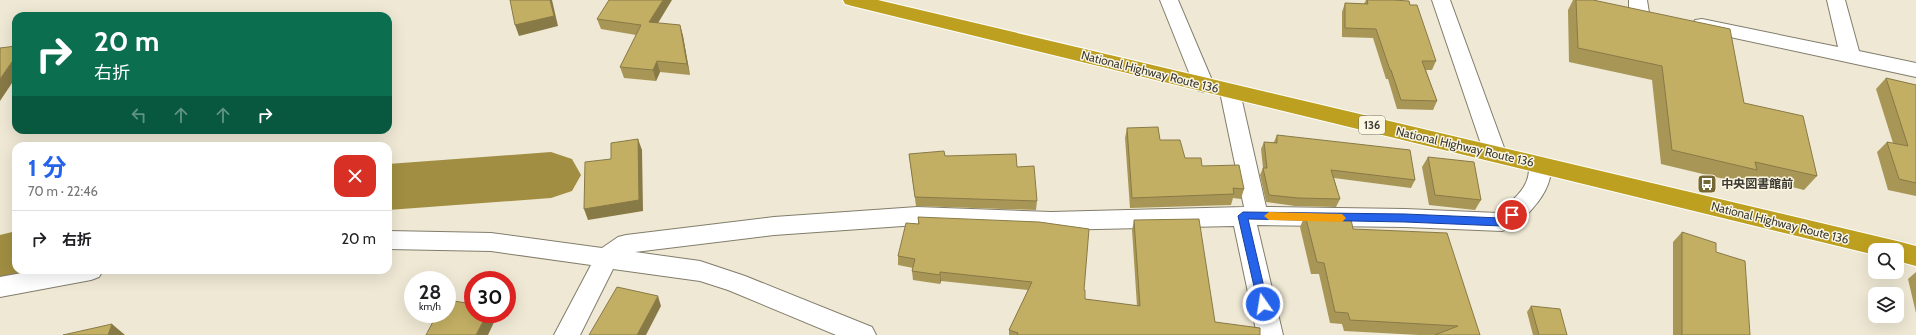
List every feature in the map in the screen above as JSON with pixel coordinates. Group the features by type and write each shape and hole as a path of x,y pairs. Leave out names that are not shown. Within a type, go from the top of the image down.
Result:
{"highway":[{"name":"National Highway Route 136","path":"852,0 1230,92 1495,153 1868,244"},
{"path":"1904,253 1916,256"}],"street":[{"path":"1169,0 1204,85"},
{"path":"1441,0 1495,153"},
{"path":"1836,0 1850,56"},
{"path":"1618,8 1644,10"},
{"path":"1686,22 1916,70"},
{"path":"1230,92 1270,335"},
{"path":"567,335 607,256 626,244 774,226 909,217 975,217 1051,221 1250,216 1405,218 1502,222 1512,215 1535,188 1538,182 1540,165"},
{"path":"392,240 491,242 607,256 700,271 736,282 863,335"},
{"path":"0,287 70,274"}],"building":[{"path":"510,0 550,0 554,16 515,25"},
{"path":"609,0 663,0 649,22 680,25 687,64 657,61 653,70 620,67 641,25 597,19"},
{"path":"1367,0 1409,1 1410,5 1417,5 1436,61 1422,61 1437,101 1401,100 1376,29 1345,28 1345,3 1368,4"},
{"path":"1576,0 1593,0 1730,29 1744,103 1803,116 1817,176 1755,162 1757,170 1672,150 1662,66 1578,48"},
{"path":"12,46 12,62 0,79 0,48"},
{"path":"1886,78 1916,85 1916,183 1899,179 1887,142 1908,146"},
{"path":"1158,127 1160,140 1180,140 1185,158 1201,158 1202,166 1239,165 1244,189 1233,188 1234,194 1132,198 1127,128"},
{"path":"1277,135 1410,150 1415,180 1331,170 1340,199 1298,198 1269,195 1263,168 1267,168 1264,142 1277,143"},
{"path":"638,139 639,200 584,209 585,162 611,159 611,143"},
{"path":"944,151 945,156 1016,154 1017,167 1034,166 1037,201 915,197 909,154"},
{"path":"1428,157 1474,162 1481,200 1435,195"},
{"path":"1305,215 1347,216 1348,219 1351,219 1353,229 1447,233 1480,335 1435,335 1458,326 1350,320 1348,313 1335,312 1324,263 1317,262"},
{"path":"918,217 1039,222 1089,229 1084,290 1085,299 1140,306 1134,220 1199,219 1215,322 1260,328 1260,335 1017,335 1018,333 1009,330 1032,282 940,272 940,275 912,271 915,259 898,256 906,223 919,224"},
{"path":"1682,232 1716,243 1716,252 1745,261 1750,335 1682,335"},
{"path":"617,287 658,296 637,335 589,335"},
{"path":"456,301 464,303 464,323 482,323 476,335 426,335 432,323 456,323"},
{"path":"1531,306 1560,309 1567,335 1539,335"},
{"path":"112,324 108,335 63,335"}],"waterway":[{"path":"392,187 551,175"},
{"path":"0,261 12,258"}],"slow traffic":[{"path":"1269,216 1342,218"}],"place":[{"name":"中央図書館前","path":"1707,184"}],"route":[{"path":"1263,304 1243,216 1405,218 1502,222 1512,215"}]}
